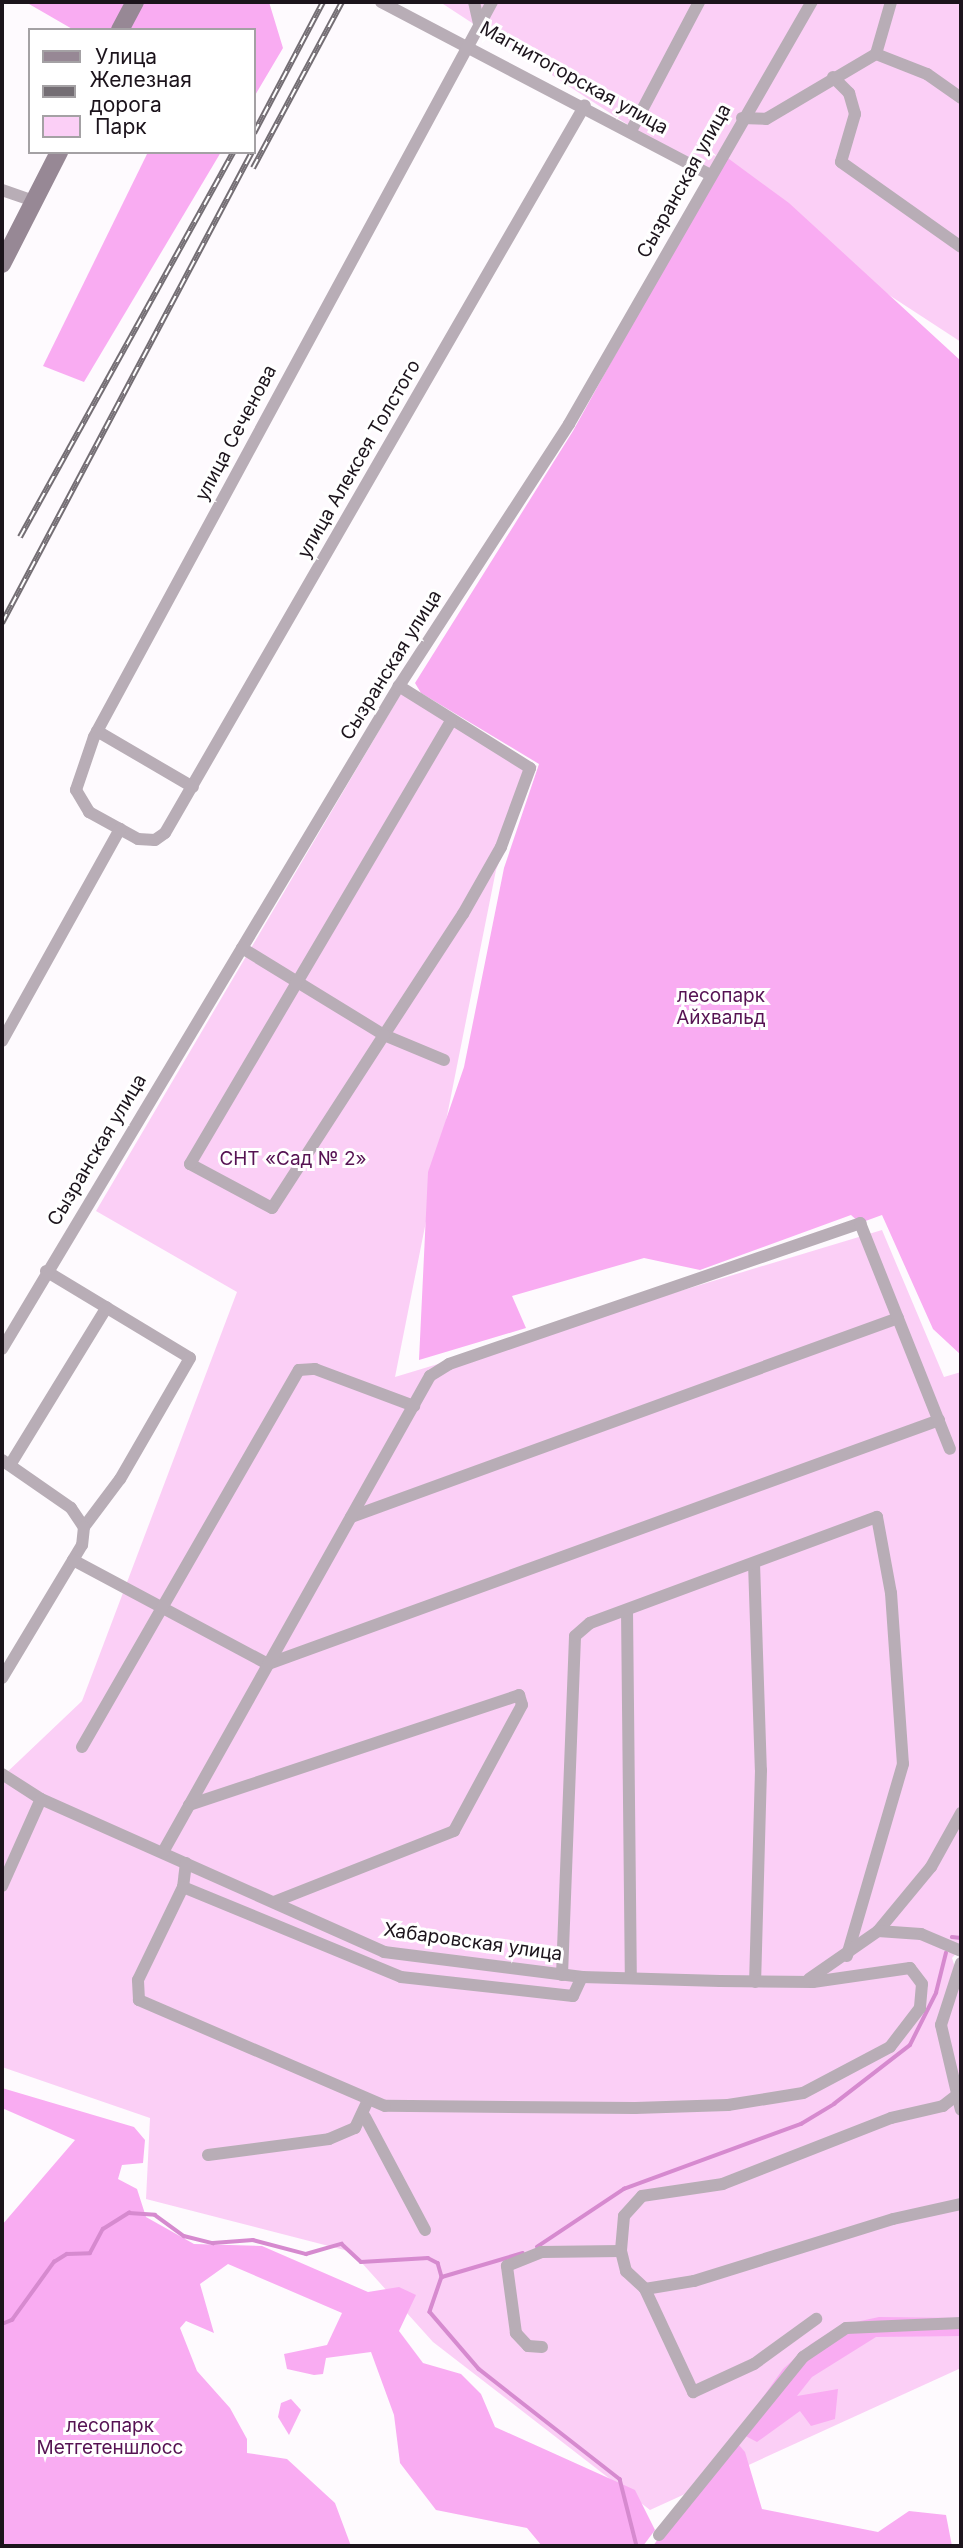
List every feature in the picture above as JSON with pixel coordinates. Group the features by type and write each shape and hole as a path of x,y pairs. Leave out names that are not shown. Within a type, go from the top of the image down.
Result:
{"main road":[{"path":"121,28 135,2"},
{"path":"2,264 58,154"}],"street":[{"name":"Магнитогорская улица","path":"381,2 469,43 708,174"},
{"path":"474,2 479,23"},
{"name":"улица Сеченова","path":"165,833 146,840 120,829 80,804 76,790 97,731 492,2"},
{"path":"631,131 699,2"},
{"name":"Сызранская улица","path":"2,1349 46,1271 399,686 569,424 708,174 812,2"},
{"path":"742,118 766,119 876,54 891,2"},
{"path":"876,54 927,74 961,98"},
{"path":"833,77 849,93 855,114 841,162 961,247"},
{"name":"улица Алексея Толстого","path":"165,833 585,105"},
{"path":"2,190 34,201"},
{"path":"399,686 451,721 522,760 530,768 527,788 485,875 272,1208 194,1168 190,1154 298,981 451,721"},
{"path":"97,731 192,787"},
{"path":"2,1041 120,829"},
{"path":"242,948 384,1035 444,1060"},
{"path":"163,1852 430,1376 449,1364 860,1223 950,1449"},
{"path":"2,1678 82,1545 84,1527 120,1479 190,1358 46,1271"},
{"path":"84,1527 71,1508 6,1462 107,1307"},
{"path":"351,1517 898,1318"},
{"path":"82,1747 299,1370 314,1369 414,1406"},
{"path":"73,1560 268,1664 939,1420"},
{"path":"562,1975 575,1636 590,1623 877,1517 884,1542 903,1764 847,1956"},
{"path":"754,1563 761,1770 755,1982"},
{"path":"627,1610 631,1977"},
{"path":"189,1805 519,1695 522,1705 454,1831 274,1902"},
{"name":"Хабаровская улица","path":"2,1774 41,1799 384,1952 582,1977 755,1982 910,1968 922,1984 920,2008 890,2047 803,2093 728,2105 581,2109 367,2102"},
{"path":"2,1886 41,1799"},
{"path":"809,1979 847,1956 878,1931 931,1867 961,1813"},
{"path":"186,1863 183,1886 138,1980 139,2000 367,2102 365,2117 425,2230"},
{"path":"183,1886 401,1977 573,1996 582,1977"},
{"path":"878,1931 921,1934 961,1951"},
{"path":"961,1963 941,2025 961,2110"},
{"path":"816,2319 754,2364 694,2392 645,2289 626,2271 621,2251 624,2216 642,2196 723,2183 891,2118 943,2106 957,2095"},
{"path":"208,2155 329,2139 365,2117"},
{"path":"645,2289 694,2281 893,2219 961,2204"},
{"path":"542,2347 528,2346 516,2333 507,2266 541,2252 621,2251"},
{"path":"659,2535 803,2357 846,2328 961,2323"}],"green space":[{"path":"6,2 269,2 283,48 256,94 256,28 71,28 29,4"},
{"path":"440,2 961,2 961,342"},
{"path":"147,154 220,154 84,382 43,366"},
{"name":"лесопарк Айхвальд","path":"725,156 789,203 961,361 961,1355 933,1329 882,1215 860,1223 851,1215 700,1270 644,1258 512,1296 526,1328 419,1360 428,1172 464,1067 504,868 539,764 421,693 415,683 573,431"},
{"name":"СНТ «Сад № 2»","path":"406,685 537,766 496,870 395,1377 882,1230 944,1377 961,1372 961,1948 952,1958 961,1986 961,2368 650,2510 433,2342 352,2252 146,2199 150,2118 2,2067 2,1777 82,1701 237,1292 96,1211"},
{"name":"лесопарк Метгетеншлосс","path":"2,2088 134,2127 145,2140 143,2163 122,2165 118,2179 137,2189 146,2217 194,2244 262,2246 368,2292 399,2287 416,2295 399,2331 423,2363 461,2374 481,2394 495,2427 635,2490 655,2530 643,2546 542,2546 527,2528 436,2510 400,2463 394,2415 371,2352 326,2358 323,2374 314,2375 287,2369 284,2354 327,2345 342,2313 228,2264 200,2284 214,2333 186,2321 180,2328 197,2371 230,2408 247,2439 247,2453 287,2459 335,2503 351,2546 2,2546 2,2225 75,2140 2,2108"},
{"path":"879,2317 961,2318 961,2336 876,2337 812,2377 797,2396 838,2389 835,2419 811,2426 800,2411 757,2442 738,2432 783,2369 811,2344 842,2325"},
{"path":"291,2399 301,2410 289,2435 278,2417 281,2403"},
{"path":"732,2437 745,2452 762,2509 878,2532 909,2511 946,2515 952,2546 653,2546"}],"waterway":[{"path":"952,1937 961,1938"},
{"path":"537,2247 624,2189 801,2124 834,2104 910,2045 936,1993 946,1953"},
{"path":"2,2324 12,2320 54,2262 67,2254 90,2253 103,2229 129,2213 155,2215 184,2236 213,2243 253,2240 306,2254 342,2244 361,2262 428,2258 438,2263 442,2277 430,2312 479,2369 620,2479 637,2546"},
{"path":"442,2277 523,2253"}],"railway":[{"path":"256,129 323,2"},
{"path":"253,168 342,2"},
{"path":"20,537 232,154"},
{"path":"2,623 251,154"}]}
